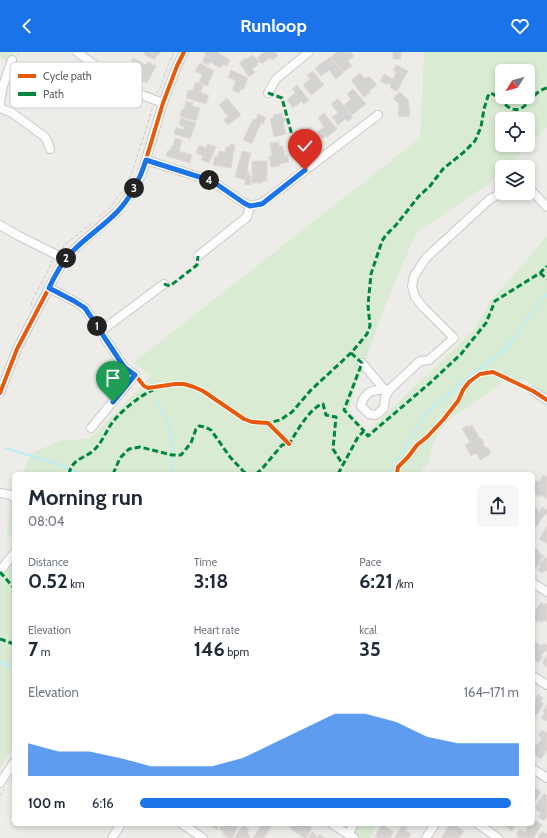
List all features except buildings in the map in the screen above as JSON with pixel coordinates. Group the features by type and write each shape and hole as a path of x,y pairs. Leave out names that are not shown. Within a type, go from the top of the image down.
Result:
{"street":[{"path":"77,52 91,62"},
{"path":"0,393 17,348 49,288 61,258 118,211 131,194 141,176 163,103 184,52"},
{"path":"268,93 276,78 309,52"},
{"path":"10,66 3,85 0,98 0,108 12,113 45,137 50,149"},
{"path":"142,95 163,103"},
{"path":"146,160 212,181 250,206 262,204 378,115"},
{"path":"535,194 547,207"},
{"path":"362,363 387,389 420,361 429,360 454,338 415,297 412,286 414,276 426,258 490,199 495,196"},
{"path":"198,256 247,217 250,206"},
{"path":"0,225 61,258"},
{"path":"100,331 164,284"},
{"path":"49,288 85,308 124,367 135,375 91,428"},
{"path":"533,390 547,400"},
{"path":"0,493 12,496"},
{"path":"0,571 12,556"},
{"path":"535,583 547,592"},
{"path":"535,677 547,685"},
{"path":"0,783 12,765"},
{"path":"535,770 547,778"},
{"path":"112,838 120,826"},
{"path":"185,826 203,838"},
{"path":"335,826 351,836 353,826"},
{"path":"426,838 434,826"},
{"path":"481,826 498,838"}],"path":[{"path":"98,218 111,206 125,187 133,170 156,93 159,91 174,52"},
{"path":"30,309 32,301 50,267 51,262 61,258 64,245 92,223"}],"green space":[{"path":"0,52 16,52 9,55 6,62 0,56"},
{"path":"424,52 547,52 547,127 535,139 535,112 495,112 495,152 521,152 513,160 495,160 495,178 487,185 416,233 383,311 348,410 367,432 474,330 490,302 547,236 547,395 525,380 506,380 453,417 438,432 429,462 421,472 23,472 31,453 63,440 90,439 151,376 133,363 420,138"},
{"path":"12,498 12,537 7,534"},
{"path":"12,557 12,748 0,768 0,573"},
{"path":"356,826 377,826 370,838 360,838 355,834"}],"waterway":[{"path":"390,472 426,413 508,347 539,302 547,295"},
{"path":"157,403 168,422 173,446 171,472"},
{"path":"5,448 58,464 76,472"},
{"path":"0,663 7,665 12,669"}],"marked path":[{"path":"265,422 268,423 280,420 292,412 311,390 352,352 367,334 370,326 368,305 371,274 382,241 443,169 475,141 481,127 484,109 490,93 498,97 511,109 515,110 522,108 537,93 547,88"},
{"path":"268,93 282,98 298,158 305,170"},
{"path":"164,284 170,286 197,265 198,256"},
{"path":"339,472 358,437 364,431 368,436 430,383 461,354 486,323 495,301 540,273 547,266"},
{"path":"540,273 547,279"},
{"path":"351,353 362,363 344,410 364,431"},
{"path":"69,472 75,462 96,448 110,426 123,410 153,390"},
{"path":"258,472 282,445 289,444 308,415 318,406 323,404 326,415 336,417 333,449 343,465"},
{"path":"114,472 120,458 129,449 140,447 172,455 181,455 191,443 196,429 199,426 211,430 230,457 244,472"},
{"path":"0,572 12,586"},
{"path":"0,639 12,643"}],"cycle path":[{"path":"0,393 17,349 64,260 118,211 131,194 141,176 163,103 184,52"},
{"path":"397,472 398,467 417,445 443,420 458,401 469,382 480,374 493,372 533,391 547,400"},
{"path":"135,375 144,386 148,388 184,384 203,391 244,419 252,422 268,423 289,444"}],"route":[{"path":"113,402 135,375 124,367 85,308 49,288 64,260 72,251 118,211 131,194 141,176 146,160 212,181 250,206 262,204 305,170"}]}
